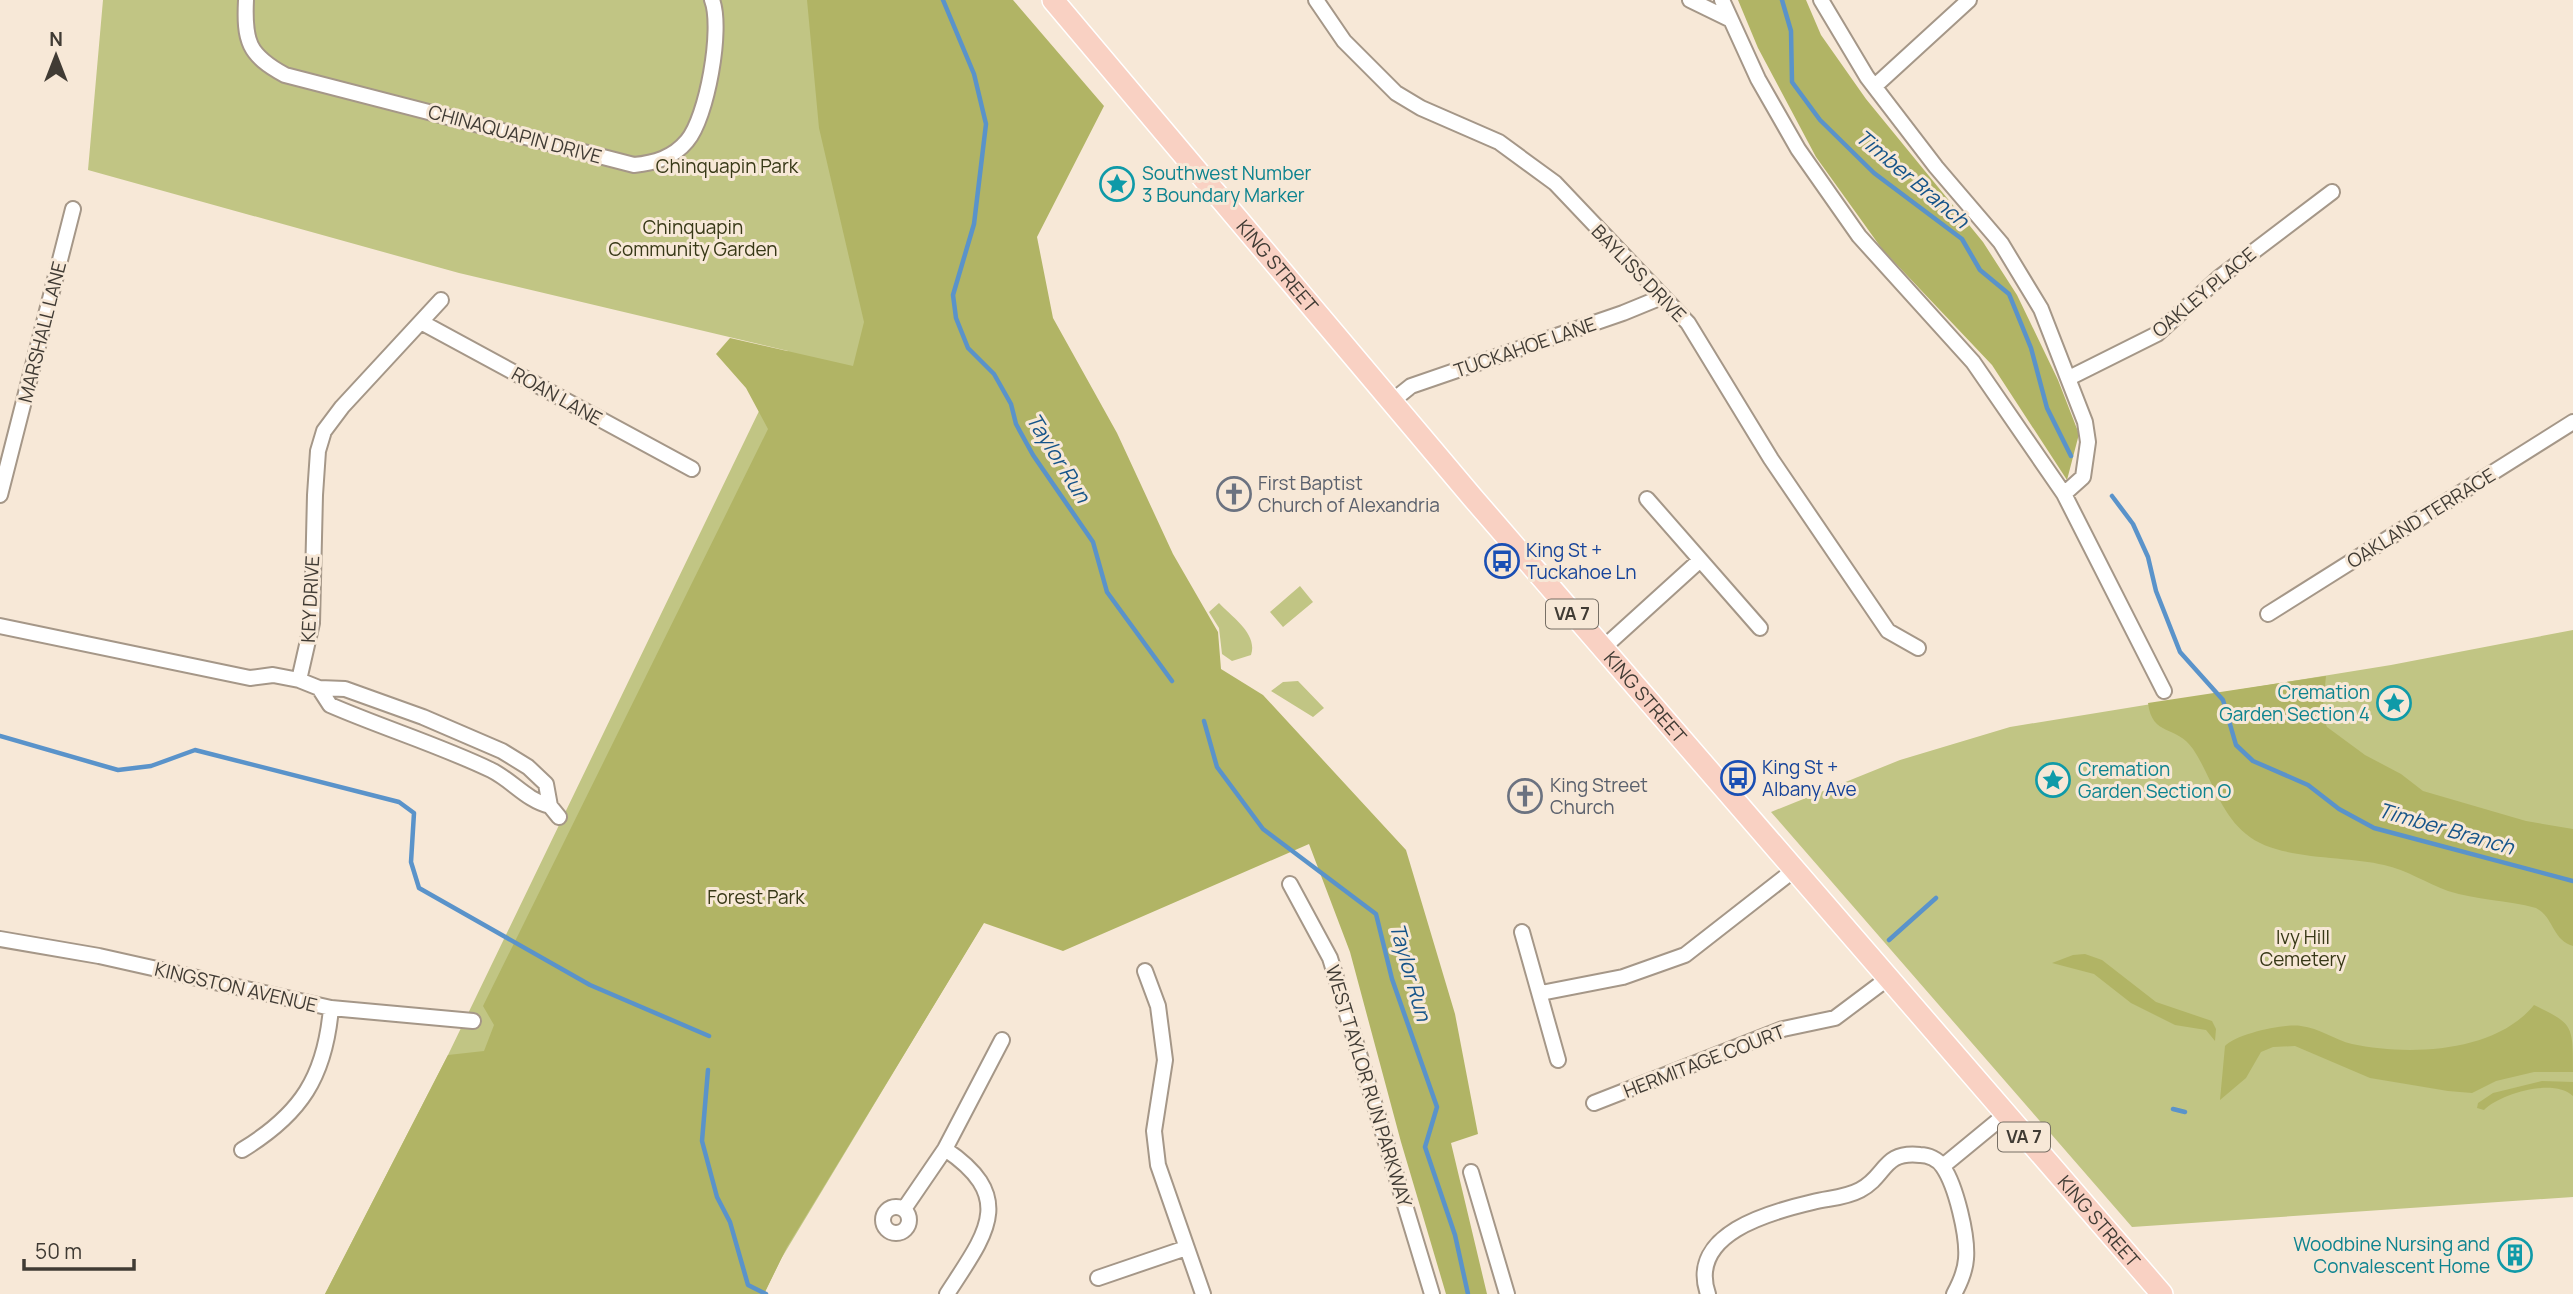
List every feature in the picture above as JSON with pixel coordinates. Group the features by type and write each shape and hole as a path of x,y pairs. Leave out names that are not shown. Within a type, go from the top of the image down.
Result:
{"main road":[{"name":"KING STREET","path":"1053,0 1602,649 2162,1294"}],"street":[{"name":"CHINAQUAPIN DRIVE","path":"246,0 246,34 251,50 267,65 285,75 634,165 656,162 671,155 688,141 696,126 717,28 712,0"},
{"name":"BAYLISS DRIVE","path":"1316,0 1344,41 1377,77 1421,108 1499,142 1555,183 1688,323 1771,458 1888,631 1918,648"},
{"path":"1690,0 1729,19"},
{"path":"1722,0 1729,19 1798,149 1859,236 1973,362 2064,494 2164,691"},
{"path":"1821,0 1852,55 2020,269 2041,309 2085,422 2088,455 2083,477 2064,494"},
{"path":"1875,86 1969,0"},
{"name":"OAKLEY PLACE","path":"2069,378 2157,334 2220,277 2332,192"},
{"name":"MARSHALL LANE","path":"0,495 73,209"},
{"name":"TUCKAHOE LANE","path":"1391,402 1411,386 1662,297"},
{"name":"KEY DRIVE","path":"299,680 312,623 314,514 318,452 324,431 342,407 441,300"},
{"name":"ROAN LANE","path":"421,322 692,469"},
{"name":"OAKLAND TERRACE","path":"2268,614 2573,422"},
{"path":"1647,499 1760,628"},
{"path":"1602,649 1699,561"},
{"path":"0,626 250,678 274,675 299,680 319,688 345,689 370,697 502,751 528,767 546,784 554,812 531,801 520,789 494,772 330,705 319,688"},
{"path":"1541,993 1623,977 1685,955 1794,870"},
{"name":"WEST TAYLOR RUN PARKWAY","path":"1290,884 1329,958 1432,1294"},
{"path":"1522,932 1558,1060"},
{"name":"KINGSTON AVENUE","path":"0,939 99,957 331,1008 473,1021"},
{"path":"1145,971 1158,1006 1165,1060 1154,1131 1155,1149 1158,1165 1203,1294"},
{"name":"HERMITAGE COURT","path":"1594,1103 1783,1029 1835,1018 1887,979"},
{"path":"242,1150 269,1132 295,1109 313,1085 325,1056 331,1008"},
{"path":"904,1209 946,1149 1002,1040"},
{"path":"1943,1166 2005,1115"},
{"path":"946,1149 969,1165 981,1178 988,1204 983,1238 947,1294"},
{"path":"1708,1294 1704,1275 1708,1255 1729,1235 1768,1215 1860,1190 1897,1156 1923,1155 1943,1166 1954,1194 1966,1245 1962,1278 1954,1294"},
{"path":"1471,1172 1487,1236 1507,1294"},
{"path":"1098,1278 1186,1248"}],"green space":[{"path":"103,0 1013,0 828,619 984,922 781,1259 764,1294 325,1294 448,1055 788,351 459,273 88,170"},
{"name":"Forest Park","path":"807,0 1013,0 1104,106 1037,237 1053,318 1117,433 1173,554 1218,632 1221,669 1263,695 1406,850 1455,1014 1478,1134 1451,1143 1487,1294 1446,1294 1401,1142 1350,952 1309,844 1063,951 984,923 787,1247 764,1294 325,1294 448,1055 484,1051 494,1025 483,1006 768,429 746,388 716,354 730,338 853,366 864,322 819,128"},
{"path":"1738,0 1806,0 1821,35 1866,99 1983,242 2017,295 2058,380 2079,434 2067,480 1992,365 1882,249 1816,157 1758,48"},
{"path":"1300,586 1313,602 1283,627 1270,612"},
{"path":"1219,603 1248,633 1251,655 1232,661 1222,654 1219,628 1209,612"},
{"name":"Ivy Hill Cemetery","path":"2573,630 2573,1197 2132,1227 1771,812 1900,760 2010,727 2391,665"},
{"path":"2326,676 2322,715 2327,727 2365,755 2401,774 2423,791 2526,821 2573,829 2573,946 2561,939 2542,912 2536,908 2448,891 2384,865 2293,853 2259,843 2229,816 2193,749 2180,736 2160,726 2150,714 2148,703"},
{"path":"1298,681 1324,708 1313,717 1271,691 1283,682"},
{"path":"2085,954 2102,960 2156,1002 2212,1021 2216,1029 2215,1041 2206,1030 2175,1025 2131,1003 2094,974 2052,963 2073,955"},
{"path":"2534,1005 2557,1017 2568,1028 2571,1035 2573,1072 2534,1072 2496,1081 2472,1093 2448,1091 2370,1078 2295,1046 2273,1047 2261,1052 2246,1078 2220,1100 2225,1046 2239,1037 2261,1030 2301,1026 2352,1044 2374,1048 2424,1050 2474,1042 2497,1033 2517,1021"},
{"path":"2542,1081 2573,1082 2573,1096 2553,1088 2541,1088 2502,1098 2484,1110 2477,1108 2478,1103 2493,1093"}],"waterway":[{"name":"Taylor Run","path":"943,0 974,74 986,124 974,224 953,295 956,318 968,348 994,374 1011,404 1016,424 1033,455 1093,542 1107,592 1172,681"},
{"name":"Timber Branch","path":"1782,0 1791,31 1792,82 1820,120 1874,173 1962,239 1980,270 2009,294 2031,348 2047,408 2071,456"},
{"name":"Timber Branch","path":"2112,496 2133,524 2148,557 2156,591 2180,652 2223,700 2236,745 2253,761 2308,785 2339,809 2374,828 2573,881"},
{"name":"Taylor Run","path":"1204,721 1217,767 1263,829 1376,914 1392,979 1437,1107 1425,1147 1455,1235 1468,1294"},
{"path":"0,736 118,770 151,766 195,750 399,802 414,813 411,862 419,888 590,985 709,1036"},
{"path":"1889,940 1936,898"},
{"path":"708,1070 702,1141 717,1197 730,1222 748,1285 766,1294"},
{"path":"2173,1109 2185,1112"}],"place":[{"name":"Southwest Number 3 Boundary Marker","path":"1117,184"},
{"name":"First Baptist Church of Alexandria","path":"1234,494"},
{"name":"King St + Tuckahoe Ln","path":"1502,561"},
{"name":"Cremation Garden Section 4","path":"2394,703"},
{"name":"King St + Albany Ave","path":"1738,778"},
{"name":"Cremation Garden Section O","path":"2053,780"},
{"name":"King Street Church","path":"1525,796"},
{"name":"Woodbine Nursing and Convalescent Home","path":"2515,1255"}],"park label":[{"name":"Chinquapin Park","path":"727,166"},
{"name":"Chinquapin Community Garden","path":"693,238"}]}
